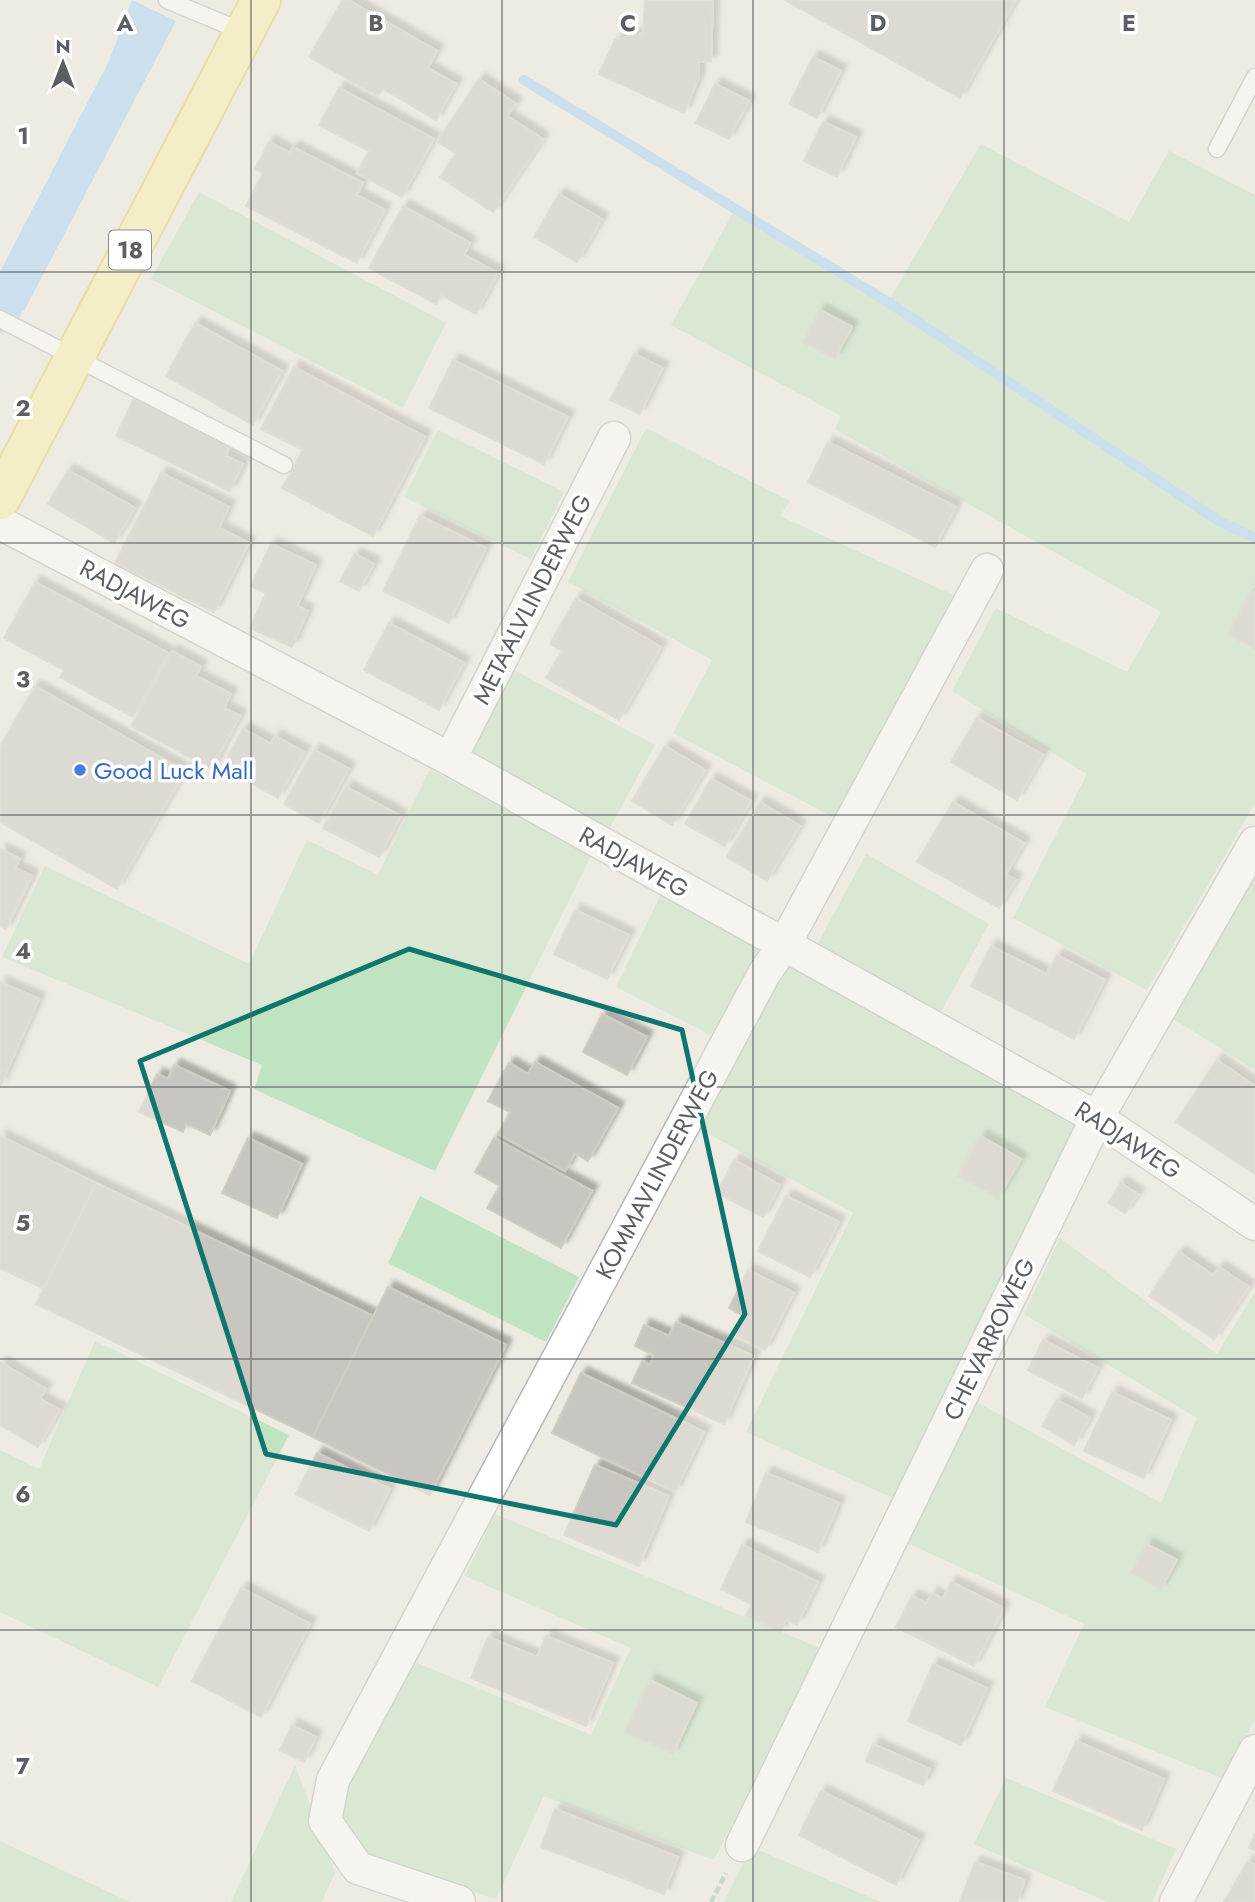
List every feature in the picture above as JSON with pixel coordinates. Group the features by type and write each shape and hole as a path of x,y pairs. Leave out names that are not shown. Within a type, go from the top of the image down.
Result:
{"main road":[{"name":"18","path":"0,500 252,16"}],"street":[{"name":"METAALVLINDERWEG","path":"450,759 614,438"},
{"name":"RADJAWEG","path":"0,523 450,759 1097,1118 1255,1224"},
{"name":"KOMMAVLINDERWEG","path":"459,1902 358,1868 325,1821 333,1780 765,972 784,945 987,570"},
{"name":"CHEVARROWEG","path":"742,1845 1097,1118 1255,844"},
{"path":"1176,1902 1255,1751"}],"lane":[{"path":"170,1 252,16"},
{"path":"1217,149 1255,77"},
{"path":"0,319 284,465"}],"highlighted area":[{"path":"409,949 682,1030 745,1314 616,1525 266,1454 140,1061"}],"green space":[{"path":"981,144 1129,222 1169,151 1255,195 1255,803 1147,990 1013,918 1087,774 952,691 996,608 1127,672 1161,612 835,429 841,416 671,325 735,209 888,302"},
{"path":"199,192 446,323 403,408 151,279"},
{"path":"646,428 790,501 780,516 953,595 837,819 673,733 712,660 568,582"},
{"path":"438,430 564,492 531,559 404,497"},
{"path":"512,669 655,745 607,833 466,756"},
{"path":"430,769 591,856 435,1171 254,1089 262,1065 2,957 45,866 249,964 307,840 378,875"},
{"path":"866,854 989,924 941,1012 817,945"},
{"path":"1253,876 1255,877 1255,1070 1172,1018"},
{"path":"662,892 760,946 711,1035 616,987"},
{"path":"787,960 1079,1124 893,1498 746,1432 853,1213 700,1129"},
{"path":"420,1196 579,1277 546,1342 388,1263"},
{"path":"1060,1238 1217,1354 1255,1292 1255,1719 1224,1779 1045,1707 1084,1624 903,1541 973,1400 1161,1503 1197,1418 1024,1314"},
{"path":"95,1341 289,1435 158,1687 0,1612 0,1450 39,1469"},
{"path":"495,1514 820,1648 714,1860 544,1796 496,1899 360,1854 338,1816 349,1774 410,1660 591,1735 631,1648 465,1576"},
{"path":"295,1765 335,1873 321,1902 231,1902"},
{"path":"1006,1778 1176,1849 1152,1902 1108,1902 974,1844"},
{"path":"0,1841 130,1902 0,1902"},
{"path":"751,1847 881,1902 724,1902"}],"water":[{"path":"132,0 176,21 24,311 0,297 0,272 109,61"}],"building":[{"path":"343,0 348,0 437,51 428,68 456,84 436,120 383,89 378,96 309,57"},
{"path":"645,0 713,0 711,61 698,62 699,77 684,113 599,74 615,40 643,33"},
{"path":"785,0 1016,0 960,98"},
{"path":"813,57 841,71 817,118 789,104"},
{"path":"479,79 516,104 507,116 543,139 493,212 440,177 456,153 437,142"},
{"path":"715,84 749,101 729,139 696,123"},
{"path":"339,88 434,139 402,197 357,173 369,151 319,125"},
{"path":"823,122 856,137 837,177 804,161"},
{"path":"269,142 290,153 293,147 363,183 357,195 385,210 357,263 246,206 263,173 255,169"},
{"path":"559,194 602,219 577,262 534,237"},
{"path":"403,206 470,243 464,255 498,273 476,314 441,295 436,304 369,268"},
{"path":"820,310 852,327 835,359 803,342"},
{"path":"195,323 282,371 253,425 166,376"},
{"path":"634,354 663,368 640,414 610,400"},
{"path":"453,360 568,417 544,464 429,408"},
{"path":"294,367 425,437 373,536 282,488 303,450 261,429"},
{"path":"137,392 193,420 190,426 230,446 226,456 243,464 230,491 116,436"},
{"path":"828,442 956,507 935,547 808,482"},
{"path":"68,470 135,508 114,543 48,504"},
{"path":"161,473 229,507 219,528 249,543 214,612 115,563"},
{"path":"420,516 486,548 449,623 383,591"},
{"path":"271,544 316,565 297,606 308,611 292,647 250,628 266,593 251,586"},
{"path":"355,554 374,564 359,591 340,581"},
{"path":"35,582 168,653 133,717 60,677 64,670 4,638"},
{"path":"1252,591 1255,592 1255,649 1228,634"},
{"path":"576,598 661,647 619,720 546,678 562,651 550,644"},
{"path":"389,623 464,663 439,710 364,670"},
{"path":"172,651 201,667 196,676 231,694 224,708 240,716 212,769 131,726"},
{"path":"35,686 185,771 117,889 0,822 0,747"},
{"path":"977,718 1043,755 1017,800 951,762"},
{"path":"243,729 271,744 275,736 304,752 278,798 222,767"},
{"path":"665,746 705,770 672,825 632,801"},
{"path":"314,750 349,769 319,823 284,804"},
{"path":"711,779 751,801 725,846 685,824"},
{"path":"346,787 401,816 379,857 323,828"},
{"path":"760,802 800,826 767,881 727,857"},
{"path":"953,802 1024,843 1006,874 1016,880 999,908 917,862"},
{"path":"0,849 20,859 15,868 32,876 6,929 0,926"},
{"path":"575,910 629,935 607,979 554,954"},
{"path":"991,946 1046,974 1057,955 1105,980 1074,1039 971,986"},
{"path":"0,982 39,999 0,1087"},
{"path":"602,1014 647,1037 627,1075 583,1052"},
{"path":"1217,1060 1255,1086 1255,1174 1176,1122"},
{"path":"535,1062 618,1108 588,1161 575,1153 565,1171 498,1134 510,1112 488,1101 509,1063 528,1074"},
{"path":"174,1065 230,1091 210,1135 186,1124 183,1132 139,1112 157,1074 168,1079"},
{"path":"0,1136 96,1183 44,1289 0,1268"},
{"path":"981,1136 1021,1159 998,1198 958,1176"},
{"path":"248,1138 302,1164 277,1218 222,1193"},
{"path":"494,1138 592,1191 561,1248 487,1208 500,1186 475,1172"},
{"path":"734,1160 780,1185 763,1217 717,1193"},
{"path":"96,1183 373,1316 313,1437 36,1304"},
{"path":"1121,1183 1138,1194 1125,1213 1108,1203"},
{"path":"786,1196 839,1222 810,1277 758,1251"},
{"path":"1179,1252 1213,1275 1219,1267 1249,1287 1214,1339 1149,1296"},
{"path":"748,1270 794,1293 765,1350 735,1335 744,1316 729,1308"},
{"path":"388,1287 506,1345 430,1495 313,1437"},
{"path":"676,1322 754,1356 724,1424 632,1383 642,1361 650,1365 654,1355 635,1346 644,1325 669,1336"},
{"path":"1043,1340 1098,1368 1082,1398 1028,1370"},
{"path":"0,1362 46,1389 40,1399 60,1410 38,1447 0,1425"},
{"path":"581,1373 704,1432 675,1492 552,1433"},
{"path":"1112,1392 1171,1420 1144,1478 1084,1451"},
{"path":"1057,1400 1090,1418 1074,1445 1042,1426"},
{"path":"317,1453 390,1489 369,1531 296,1494"},
{"path":"595,1465 669,1496 639,1566 564,1535"},
{"path":"766,1473 839,1503 818,1552 746,1522"},
{"path":"1147,1544 1177,1560 1161,1589 1131,1573"},
{"path":"742,1545 818,1582 797,1625 786,1620 780,1632 746,1616 752,1604 721,1589"},
{"path":"951,1582 1004,1608 974,1666 896,1627 912,1596 926,1603 932,1593 943,1599"},
{"path":"241,1588 310,1624 261,1717 192,1681"},
{"path":"546,1636 613,1663 586,1726 471,1678 488,1637 537,1657"},
{"path":"933,1664 987,1688 961,1745 908,1721"},
{"path":"650,1680 697,1703 673,1754 625,1732"},
{"path":"292,1725 316,1737 304,1762 280,1750"},
{"path":"1076,1741 1164,1779 1142,1830 1053,1791"},
{"path":"873,1744 930,1769 923,1785 866,1761"},
{"path":"821,1791 919,1840 896,1885 799,1835"},
{"path":"555,1809 678,1857 664,1894 541,1847"},
{"path":"1255,1834 1255,1850 1249,1848"},
{"path":"1248,1861 1255,1865 1255,1902 1224,1902"},
{"path":"975,1862 1025,1880 1017,1902 960,1902"}],"waterway":[{"path":"524,80 888,302 1219,521 1255,538"},
{"path":"0,314 30,256"}],"place":[{"name":"Good Luck Mall","path":"80,770"}]}
